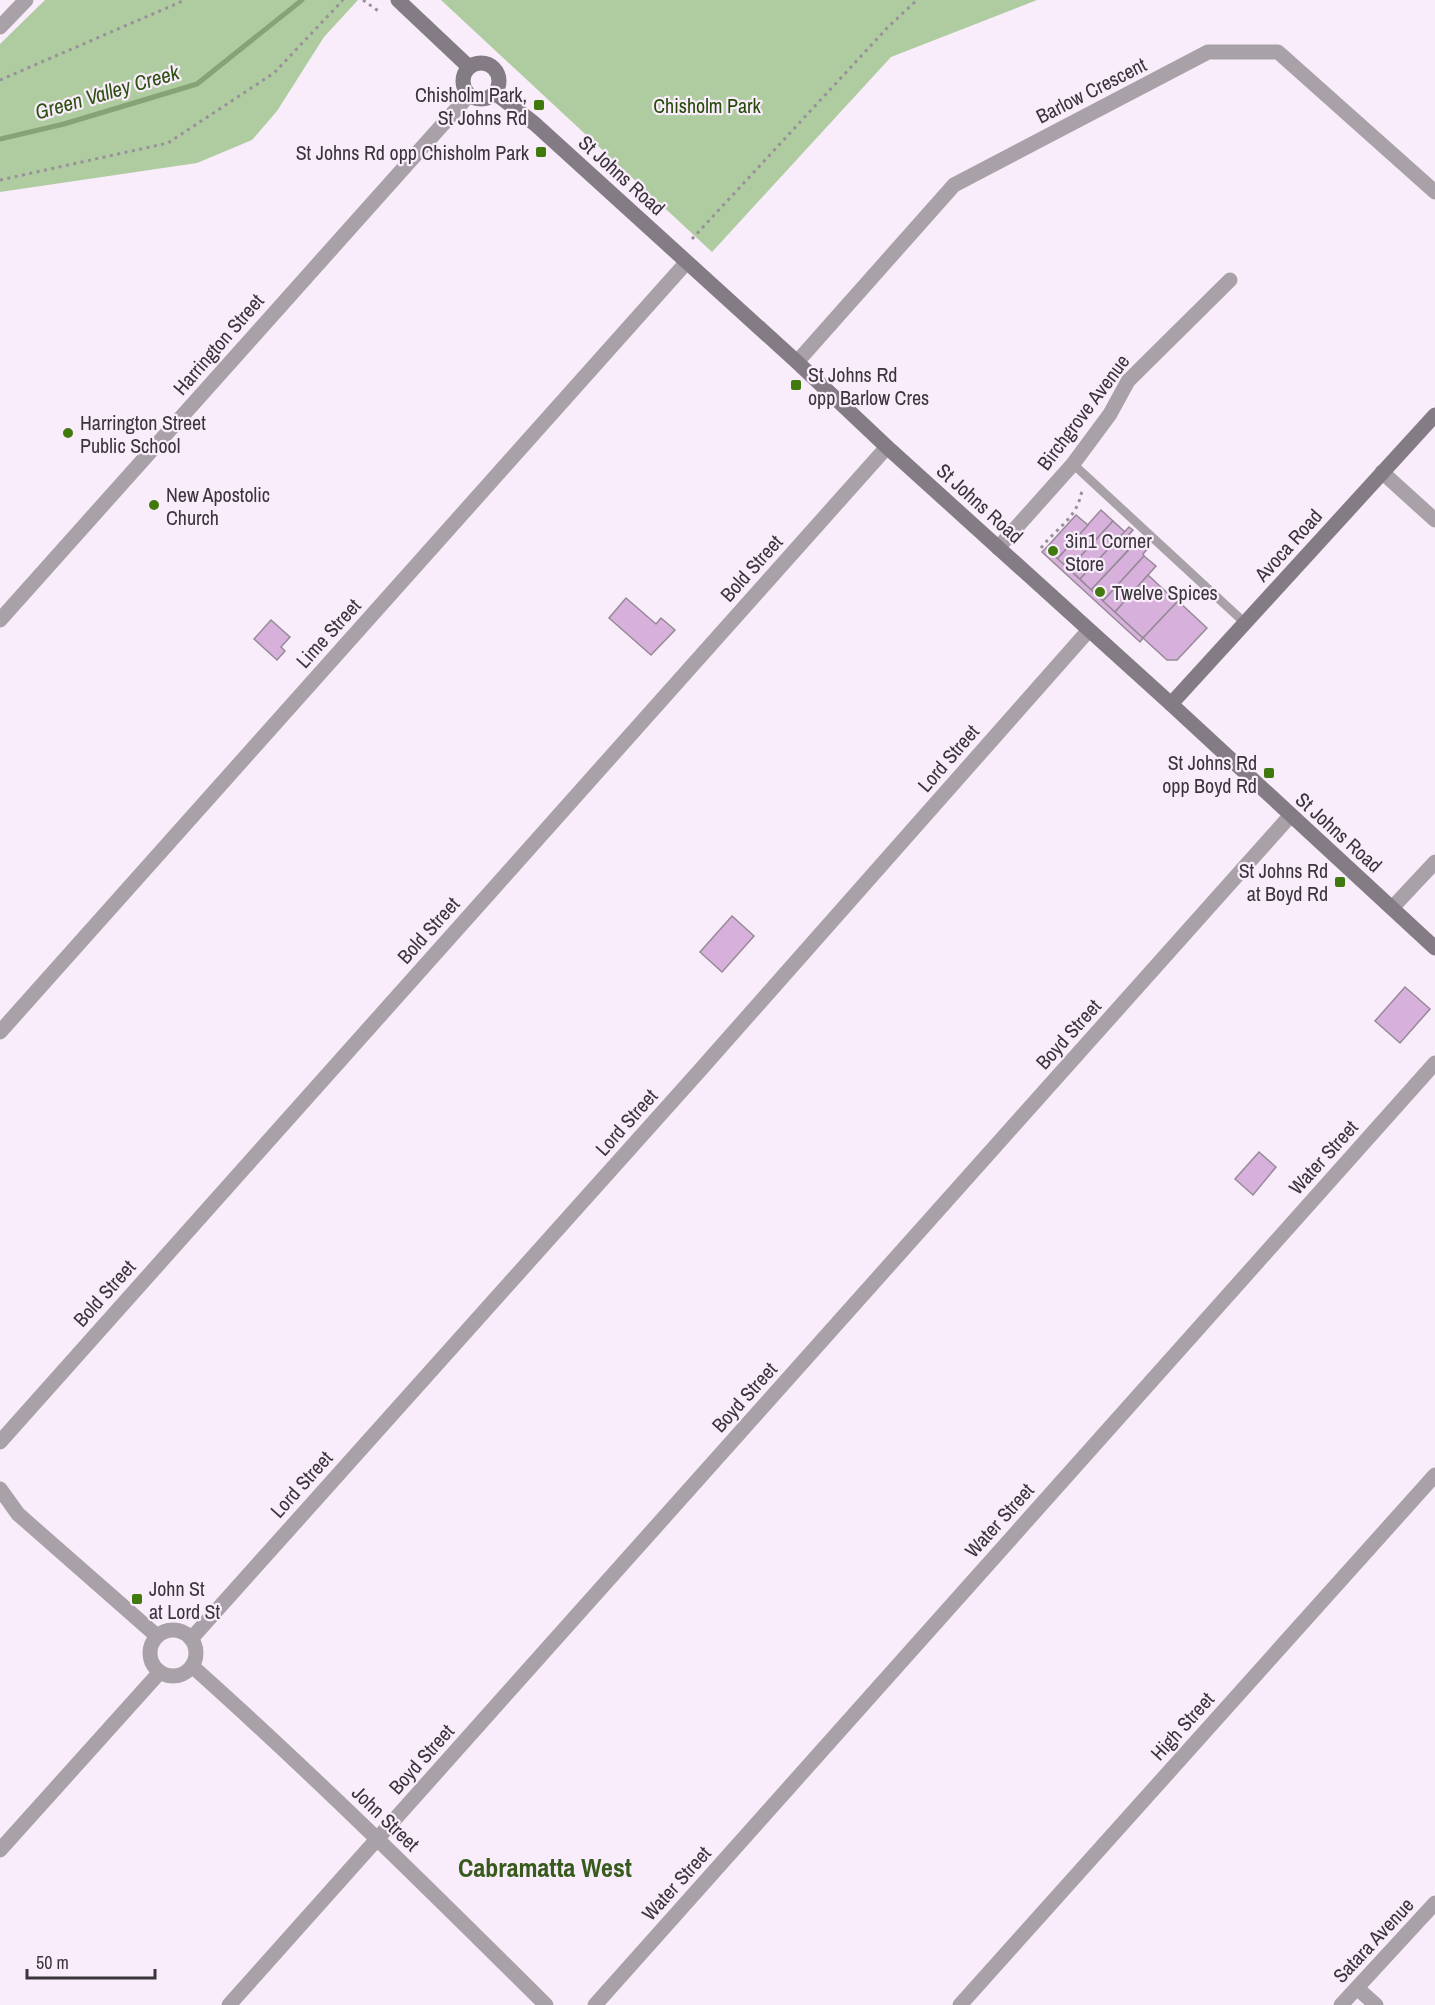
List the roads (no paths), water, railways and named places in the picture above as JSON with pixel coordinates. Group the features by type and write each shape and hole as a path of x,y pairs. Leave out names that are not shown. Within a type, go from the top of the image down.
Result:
{"main road":[{"path":"398,0 470,67"},
{"path":"480,63 492,66 498,76 498,88 491,97 480,100 469,95 462,81 463,75 470,67 480,63"},
{"name":"St Johns Road","path":"495,93 536,124 1435,948"},
{"name":"Avoca Road","path":"1171,704 1435,415"}],"street":[{"path":"0,27 26,0"},
{"name":"Barlow Crescent","path":"797,362 954,184 1208,52 1278,52 1435,192"},
{"name":"Harrington Street","path":"0,620 469,95"},
{"name":"Lime Street","path":"0,1032 687,263"},
{"name":"Birchgrove Avenue","path":"998,548 1073,464 1110,414 1128,381 1230,280"},
{"name":"Bold Street","path":"0,1442 887,447"},
{"path":"1382,472 1435,520"},
{"name":"Lord Street","path":"191,1639 702,1068 1089,630"},
{"name":"Boyd Street","path":"229,2005 1290,816"},
{"path":"1392,908 1435,862"},
{"name":"Water Street","path":"595,2005 1435,1063"},
{"name":"High Street","path":"960,2005 1435,1475"},
{"path":"0,1489 18,1514 157,1636"},
{"path":"0,1505 18,1514"},
{"path":"171,1630 179,1631 191,1639 196,1653 192,1666 181,1675 173,1676 160,1672 154,1666 150,1650 157,1636 171,1630"},
{"name":"John Street","path":"192,1666 284,1749 378,1839 546,2005"},
{"path":"0,1851 160,1672"},
{"name":"Satara Avenue","path":"1341,2005 1435,1903"},
{"path":"1357,1988 1376,2005"}],"lane":[{"path":"1073,464 1245,623"}],"waterway":[{"name":"Green Valley Creek","path":"0,139 64,124 197,84 302,0"}],"place":[{"name":"Chisholm Park, St Johns Rd","path":"539,105"},
{"name":"St Johns Rd opp Chisholm Park","path":"541,152"},
{"name":"St Johns Rd opp Barlow Cres","path":"796,385"},
{"name":"Harrington Street Public School","path":"68,433"},
{"name":"New Apostolic Church","path":"154,505"},
{"name":"3in1 Corner Store","path":"1053,551"},
{"name":"Twelve Spices","path":"1100,592"},
{"name":"St Johns Rd opp Boyd Rd","path":"1269,773"},
{"name":"St Johns Rd at Boyd Rd","path":"1340,882"},
{"name":"John St at Lord St","path":"137,1599"}],"district":[{"name":"Cabramatta West","path":"545,1867"}],"park label":[{"name":"Chisholm Park","path":"707,105"}]}
